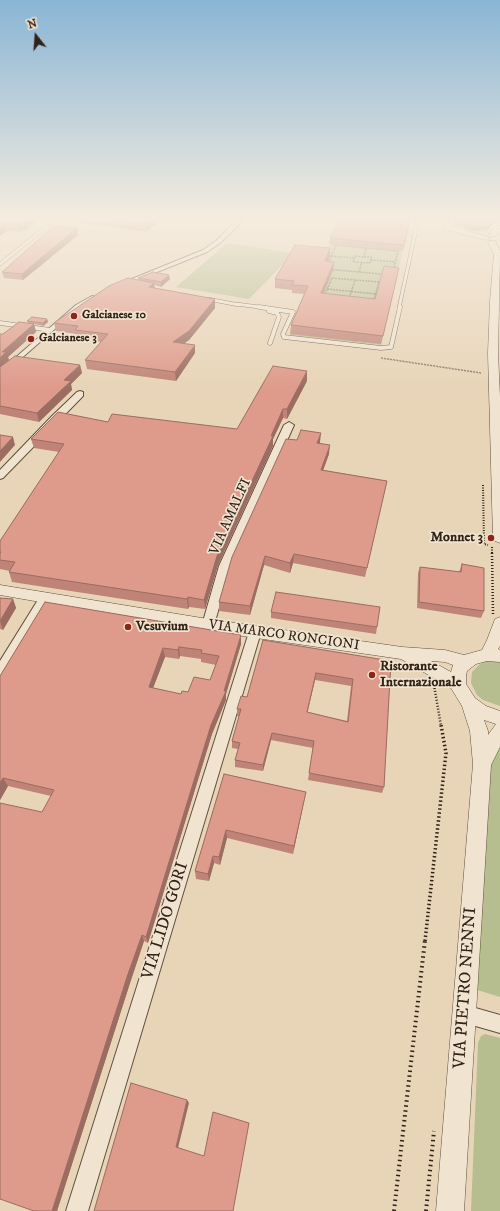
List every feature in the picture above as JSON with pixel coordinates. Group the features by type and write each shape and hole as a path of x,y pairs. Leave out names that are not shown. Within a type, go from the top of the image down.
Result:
{"street":[{"path":"115,288 141,277"},
{"path":"496,277 494,300 493,353 500,538"},
{"path":"0,375 78,306 103,292"},
{"path":"0,476 80,394"},
{"name":"VIA AMALFI","path":"208,625 224,566 289,425"},
{"name":"VIA MARCO RONCIONI","path":"0,590 255,632 402,653 445,656 465,662"},
{"path":"0,672 45,598"},
{"path":"496,620 494,656 471,658 465,662 460,668 458,684 462,694 469,703 480,711 500,718"},
{"name":"VIA LIDO GORI","path":"77,1211 255,632"},
{"name":"VIA MARCO RONCIONI","path":"402,653 458,684"},
{"name":"VIA PIETRO NENNI","path":"450,1211 482,764 479,731 469,703"},
{"name":"VIA PIETRO NENNI","path":"482,764 500,730"},
{"path":"465,1014 500,1024"}],"lane":[{"path":"204,299 291,311 293,312 283,334 284,337 381,348 391,347 406,277"},
{"path":"127,282 134,285"},
{"path":"236,304 278,314 278,320 270,343"},
{"path":"0,323 50,330"}],"path":[{"path":"332,278 379,282 372,306 322,301 327,289 332,278"},
{"path":"347,304 355,280"},
{"path":"327,289 376,294"},
{"path":"492,546 496,620"},
{"path":"394,1211 446,753 433,681 440,674"}],"green space":[{"path":"188,277 271,277 249,299 176,287"},
{"path":"315,277 397,277 381,345 290,335"},
{"path":"486,661 500,662 500,706 483,700 477,695 471,683 472,672 480,664"},
{"path":"500,744 500,997 474,989 489,768"},
{"path":"485,1034 500,1038 500,1211 471,1211 478,1043 481,1036"}],"building":[{"path":"142,277 167,277 161,282 138,278"},
{"path":"276,277 328,277 321,293 375,299 381,277 397,277 383,336 291,325 308,286 292,285 294,281 275,279"},
{"path":"128,278 154,283 149,287 215,299 189,331 173,342 195,345 175,372 85,360 108,334 75,330 78,326 54,323 109,286"},
{"path":"32,317 47,319 43,323 27,321"},
{"path":"19,322 34,324 2,352 6,352 0,358 0,334 3,334"},
{"path":"15,356 80,365 64,380 71,381 37,413 0,406 0,367"},
{"path":"273,366 307,371 287,409 283,409 271,436 273,436 217,556 204,600 188,597 187,599 9,572 15,562 0,560 0,541 64,444 31,439 58,412 108,422 112,414 237,429"},
{"path":"301,430 321,433 317,443 330,445 321,470 387,481 367,568 294,554 290,563 265,556 250,606 219,602 232,557 286,439 297,440"},
{"path":"0,435 13,437 0,451"},
{"path":"462,564 484,568 484,611 419,602 420,567 461,572"},
{"path":"276,592 380,607 377,627 271,612"},
{"path":"0,598 13,599 0,621"},
{"path":"45,602 241,635 224,691 226,691 211,725 146,937 142,935 128,974 52,1211 34,1211 0,1199 0,803 42,812 54,790 3,778 0,783 0,676","holes":["179,647 202,650 201,653 219,656 210,680 194,677 188,692 182,691 181,694 149,687 163,648 178,650"]},
{"path":"263,640 391,661 384,787 309,773 314,741 272,733 263,765 235,760 240,743 232,741 241,709 237,709 241,696 247,697","holes":["316,673 353,679 348,722 307,712"]},
{"path":"224,774 306,792 294,846 226,830 219,857 213,856 208,874 195,871"},
{"path":"131,1083 187,1100 176,1147 204,1156 213,1112 249,1123 233,1211 94,1211"}],"place":[{"name":"Galcianese 10","path":"74,316"},
{"name":"Galcianese 3","path":"31,339"},
{"name":"Monnet 3","path":"491,538"},
{"name":"Vesuvium","path":"128,627"},
{"name":"Ristorante Internazionale","path":"372,675"}]}
